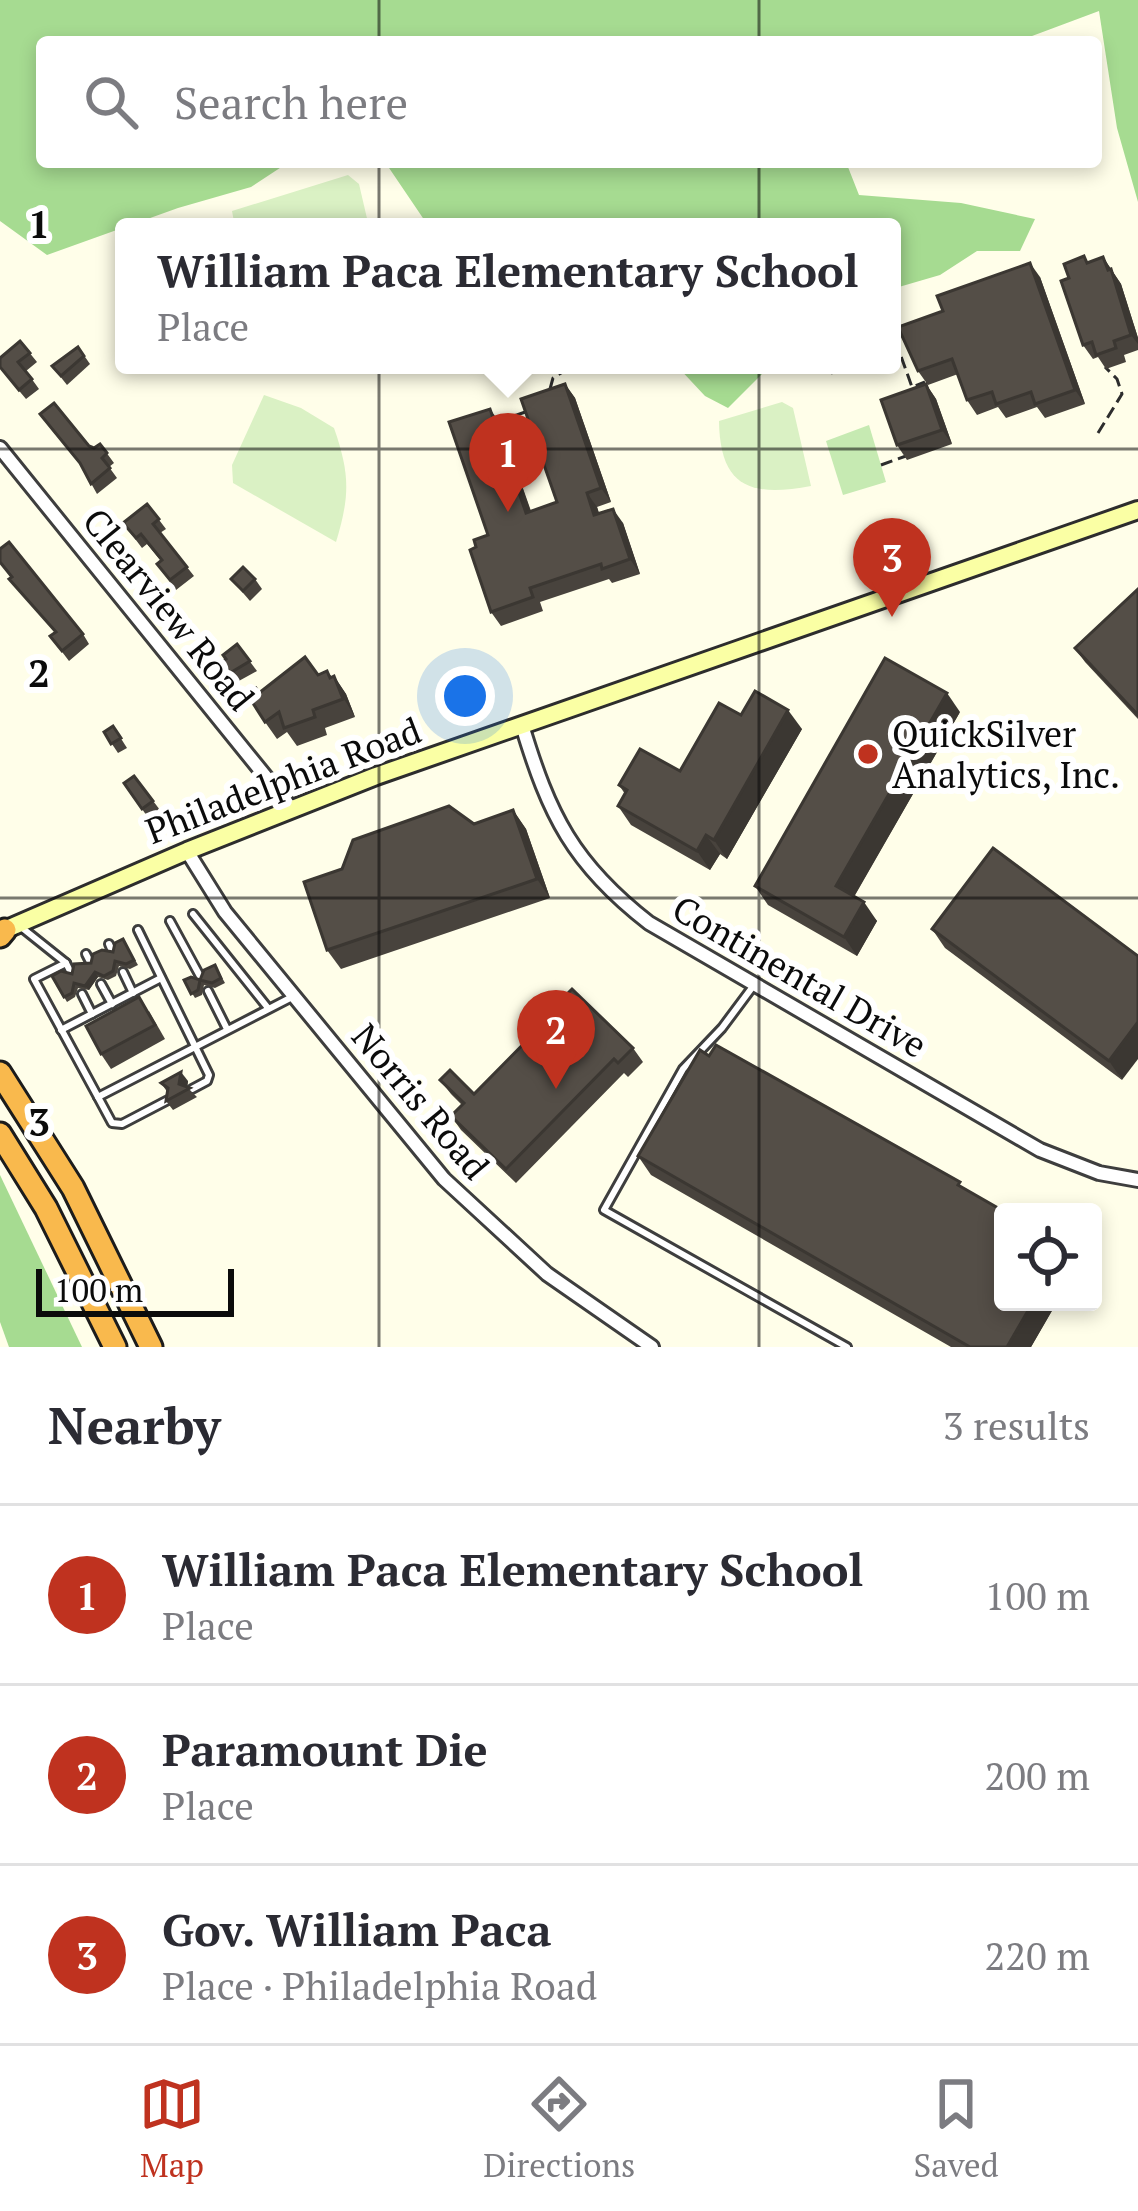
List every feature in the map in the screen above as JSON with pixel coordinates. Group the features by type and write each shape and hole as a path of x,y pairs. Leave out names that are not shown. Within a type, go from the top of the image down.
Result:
{"highway":[{"path":"0,1073 73,1188 151,1347"},
{"path":"0,1134 46,1208 115,1347"}],"main road":[{"name":"Philadelphia Road","path":"6,931 290,808 1138,510"}],"street":[{"name":"Clearview Road","path":"0,448 290,808"},
{"name":"Continental Drive","path":"522,724 555,815 599,881 649,923 1040,1150 1099,1173 1138,1180"},
{"name":"Norris Road","path":"188,850 226,912 444,1179 547,1274 652,1347"}],"lane":[{"path":"193,914 268,1008"},
{"path":"170,921 201,978"},
{"path":"138,930 209,1075 192,1089"},
{"path":"6,931 66,963 71,973"},
{"path":"66,963 34,979 112,1123 122,1124 168,1100"},
{"path":"123,972 133,993"},
{"path":"61,1030 161,978"},
{"path":"101,984 112,1004"},
{"path":"754,985 683,1069 604,1210 847,1347"},
{"path":"208,992 227,1029"},
{"path":"82,994 92,1014"},
{"path":"98,1097 294,996"}],"path":[{"path":"901,356 912,387 926,382"},
{"path":"1098,433 1122,394 1105,366"},
{"path":"554,403 549,386 560,374"},
{"path":"1117,402 1125,405"},
{"path":"486,425 532,410"},
{"path":"881,465 906,456"}],"green space":[{"path":"0,0 1138,0 1138,202 1117,128 1099,11 1032,36 36,36 36,168 280,168 251,187 150,218 115,218 115,231 47,255 0,221"},
{"path":"389,168 848,168 859,195 961,203 1035,219 1020,251 977,251 940,275 901,286 901,218 423,218"},
{"path":"348,175 359,184 367,218 233,218 232,211"},
{"path":"684,374 762,374 728,408 705,396"},
{"path":"264,395 301,408 334,428 346,485 336,542 233,483 232,465"},
{"path":"782,402 793,408 811,486 771,490 743,483 725,461 719,421"},
{"path":"869,425 886,482 843,495 826,441"},
{"path":"0,1175 82,1347 9,1347 0,1322"}],"building":[{"path":"1084,256 1087,263 1103,257 1111,269 1131,335 1114,341 1116,348 1096,355 1092,342 1083,345 1061,281 1069,278 1064,264"},
{"path":"1030,263 1075,390 1035,404 1031,392 996,404 992,392 967,400 952,359 918,371 901,326 943,311 937,296"},
{"path":"20,341 30,353 18,362 32,379 19,390 0,367 0,358"},
{"path":"78,347 84,356 61,376 52,366"},
{"path":"565,384 601,488 587,493 594,515 613,509 630,559 530,588 533,597 491,612 470,550 476,547 474,540 488,535 449,422 490,409 526,513 557,502 521,399"},
{"path":"926,384 942,430 897,445 881,400"},
{"path":"54,403 89,446 100,444 107,453 102,458 110,468 91,484 40,414"},
{"path":"147,504 159,519 153,524 187,567 170,580 157,564 162,560 141,534 136,538 123,523"},
{"path":"9,542 83,634 62,651 50,636 56,632 0,562 0,549"},
{"path":"243,567 255,579 243,591 231,579"},
{"path":"1138,589 1138,715 1075,648"},
{"path":"237,644 250,661 230,673 223,655"},
{"path":"305,657 318,675 327,671 330,678 334,676 343,699 313,710 315,717 284,728 279,712 265,722 247,694 256,688 259,693"},
{"path":"885,658 947,693 836,886 864,902 844,937 755,886"},
{"path":"755,691 788,710 714,840 706,835 697,851 618,806 627,790 619,785 640,749 680,771 719,703 741,715"},
{"path":"113,726 121,738 111,744 104,732"},
{"path":"134,776 153,801 142,809 124,783"},
{"path":"449,806 474,824 513,810 537,879 327,950 304,882 342,869 353,840"},
{"path":"993,848 1138,956 1138,1022 1109,1061 932,929"},
{"path":"123,939 134,960 115,961 113,971 104,976 95,972 85,986 74,983 72,993 64,997 52,976 61,971 72,974 74,964 91,963 93,954 102,950 113,952 115,943"},
{"path":"215,965 221,978 212,983 200,980 204,970"},
{"path":"184,980 200,980 198,990 191,994"},
{"path":"572,989 633,1048 618,1063 614,1059 506,1169 451,1116 464,1103 440,1080 450,1070 474,1094 563,1004 560,1001"},
{"path":"139,997 155,1025 101,1054 86,1026"},
{"path":"716,1045 994,1206 994,1311 1028,1311 1007,1347 970,1347 638,1156 700,1050 709,1056"},
{"path":"181,1072 179,1084 190,1088 166,1101 168,1088 161,1083"}],"place":[{"name":"William Paca Elementary School","path":"508,512"},
{"name":"Gov. William Paca","path":"892,617"},
{"name":"QuickSilver Analytics, Inc.","path":"868,754"},
{"name":"Paramount Die","path":"556,1089"}]}
